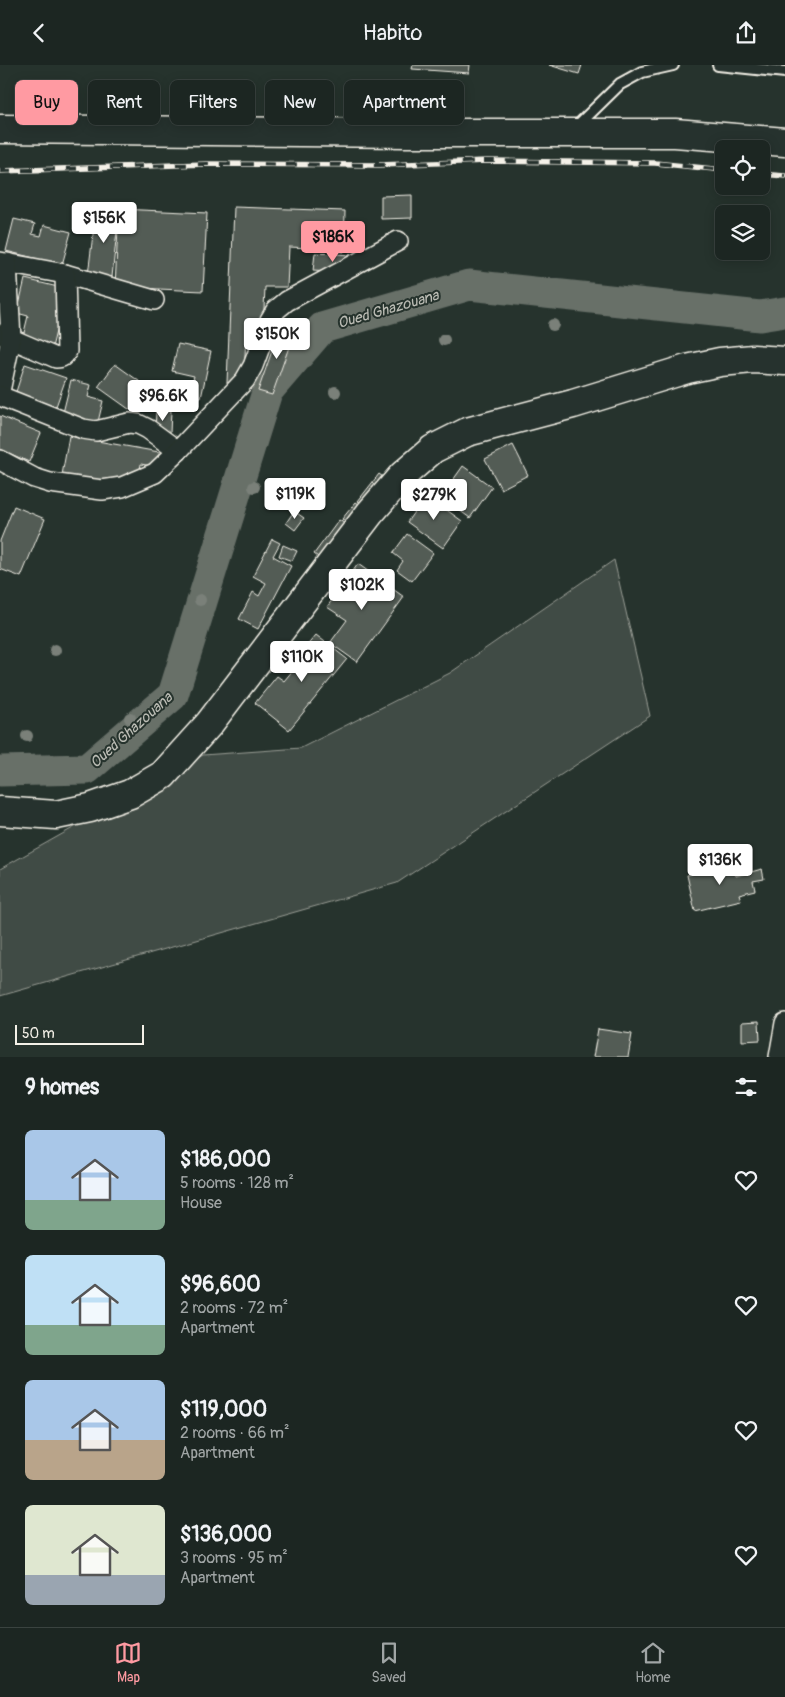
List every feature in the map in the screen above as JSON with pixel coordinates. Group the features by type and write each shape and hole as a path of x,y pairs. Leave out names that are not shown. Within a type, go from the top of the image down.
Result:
{"main road":[{"path":"0,129 407,133 674,133 785,142"},
{"path":"0,811 56,815 90,809 130,794 163,775 209,724 370,513 403,475 433,449 467,432 573,404 687,369 720,362 753,359 785,361"}],"street":[{"path":"0,459 34,478 50,483 102,490 122,487 154,473 178,451 245,380 253,367 270,320 276,310 287,301 398,241"},
{"path":"0,391 6,336 4,262 65,274 154,300"},
{"path":"6,336 56,358 64,356 67,351 65,274"},
{"path":"0,396 84,429 96,431 129,423 138,424 178,451"}],"lane":[{"path":"569,133 620,83 642,71 673,65"},
{"path":"718,65 785,72"}],"shaded area":[{"path":"614,560 650,716 397,883 0,996 0,869 203,755 301,748 450,673"}],"building":[{"path":"413,65 470,65 469,73 412,69"},
{"path":"549,65 582,65 579,74"},
{"path":"412,195 412,218 381,219 381,196"},
{"path":"234,207 345,211 344,252 334,251 334,249 289,247 287,287 265,287 263,331 246,330 244,384 227,383"},
{"path":"119,209 207,213 203,291 115,287"},
{"path":"96,210 119,212 112,277 88,275"},
{"path":"14,219 35,224 32,234 41,236 44,225 71,232 62,265 6,251"},
{"path":"315,253 352,255 351,273 313,271"},
{"path":"25,279 66,289 51,352 21,345 28,316 17,313"},
{"path":"281,325 295,330 272,395 258,391"},
{"path":"178,344 211,351 201,398 189,395 194,376 172,371"},
{"path":"25,364 66,378 53,415 13,401"},
{"path":"115,364 150,389 133,412 98,387"},
{"path":"71,380 91,385 88,397 103,401 97,426 62,417"},
{"path":"156,411 171,411 170,433 155,433"},
{"path":"0,416 41,433 29,462 0,449"},
{"path":"69,436 159,452 156,467 141,464 136,489 62,475"},
{"path":"513,445 528,475 501,489 485,459"},
{"path":"463,466 492,487 470,518 441,497"},
{"path":"379,474 387,480 366,507 358,501"},
{"path":"426,495 462,521 443,548 407,522"},
{"path":"356,502 366,509 352,527 342,519"},
{"path":"14,506 45,519 21,577 0,569 0,541"},
{"path":"294,511 304,518 295,530 286,523"},
{"path":"339,520 350,527 325,562 314,554"},
{"path":"407,534 433,553 412,581 397,570 403,561 393,553"},
{"path":"272,539 280,543 273,556 291,566 258,629 239,619 253,592 259,596 266,583 253,576"},
{"path":"283,545 297,551 292,561 279,556"},
{"path":"358,564 404,597 357,662 330,643 347,620 327,607"},
{"path":"316,635 347,659 289,730 255,703 277,676 284,681 303,658 299,655"},
{"path":"733,864 736,876 762,869 764,879 753,881 755,890 739,894 741,900 695,911 687,875"},
{"path":"759,1021 760,1040 742,1041 742,1022"},
{"path":"598,1029 632,1034 628,1057 593,1057"}],"waterway":[{"name":"Oued Ghazouana","path":"0,771 87,769 173,695 267,392 322,328 469,285 760,316 785,312"}],"railway":[{"path":"0,171 206,164 380,165 487,161 655,163 715,169"},
{"path":"770,175 785,176"}]}
